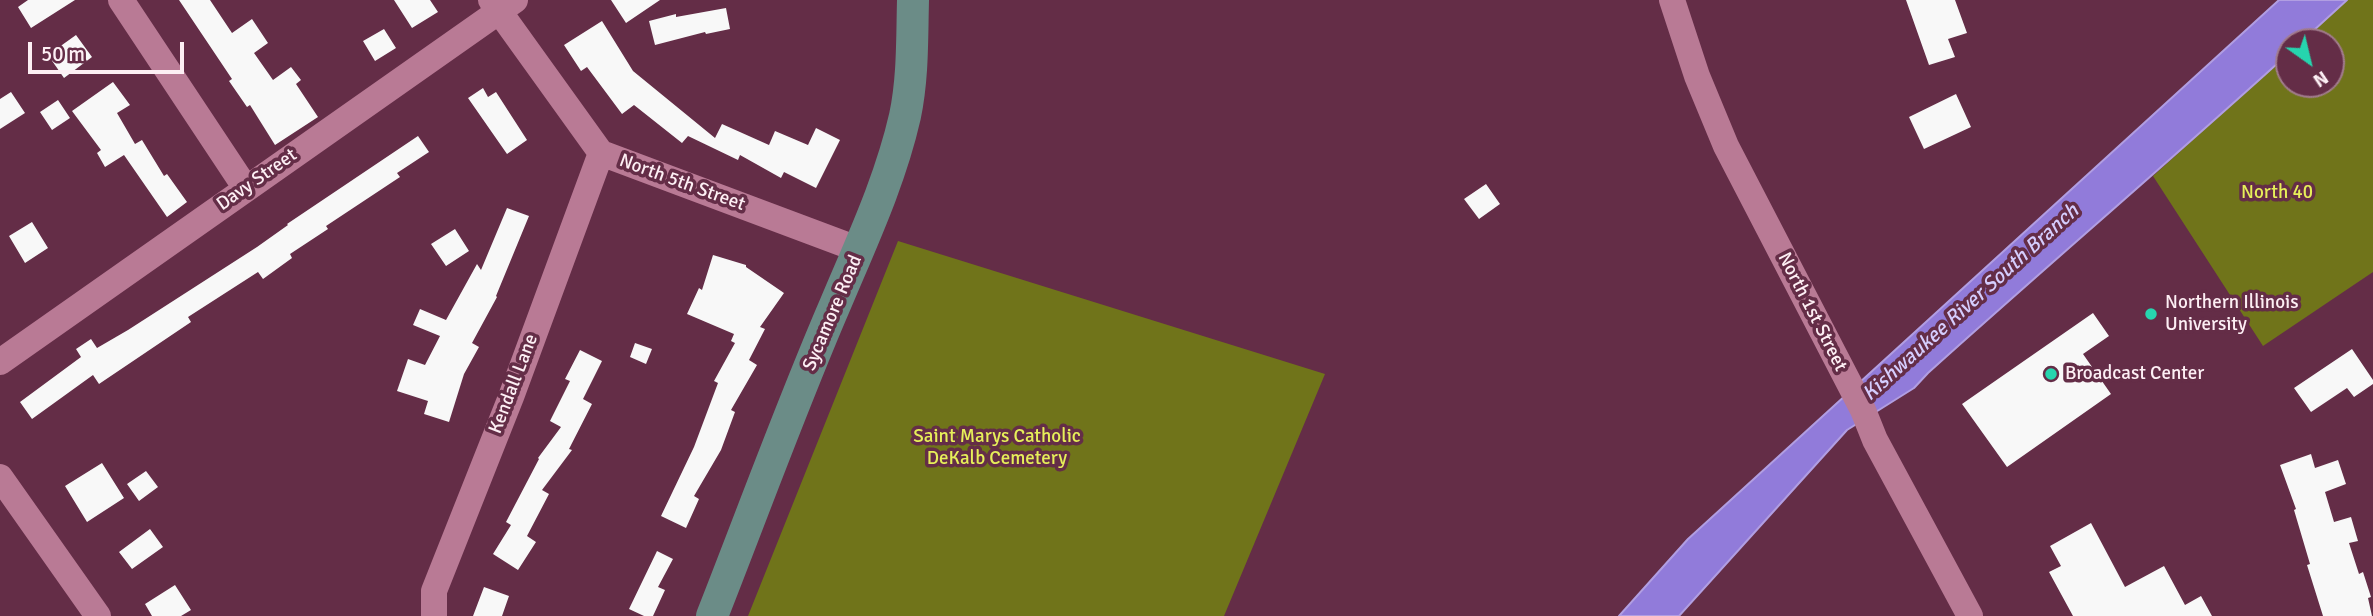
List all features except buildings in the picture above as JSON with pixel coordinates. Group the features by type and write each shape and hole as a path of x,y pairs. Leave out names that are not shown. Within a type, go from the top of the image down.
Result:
{"main road":[{"name":"Sycamore Road","path":"712,616 891,167 910,89 913,0"}],"street":[{"path":"121,0 245,187"},
{"name":"North 1st Street","path":"1672,0 1697,76 1726,146 1863,410 1875,440 1970,616"},
{"name":"Davy Street","path":"0,362 501,4"},
{"name":"North 5th Street","path":"501,4 601,153 860,250"},
{"name":"Kendall Lane","path":"434,616 434,591 601,153"},
{"path":"0,477 98,616"}],"green space":[{"name":"North 40","path":"2347,0 2373,0 2373,272 2263,346 2153,176 2275,66 2275,98 2345,98 2345,28 2316,28"},
{"name":"Saint Marys Catholic DeKalb Cemetery","path":"898,241 1325,374 1224,616 748,616"}],"water":[{"name":"Kishwaukee River South Branch","path":"2279,0 2347,0 2316,28 2275,28 2275,65 1914,388 1847,430 1679,616 1619,616 1688,539"}],"place":[{"name":"Northern Illinois University","path":"2151,314"},
{"name":"Broadcast Center","path":"2051,374"}]}
